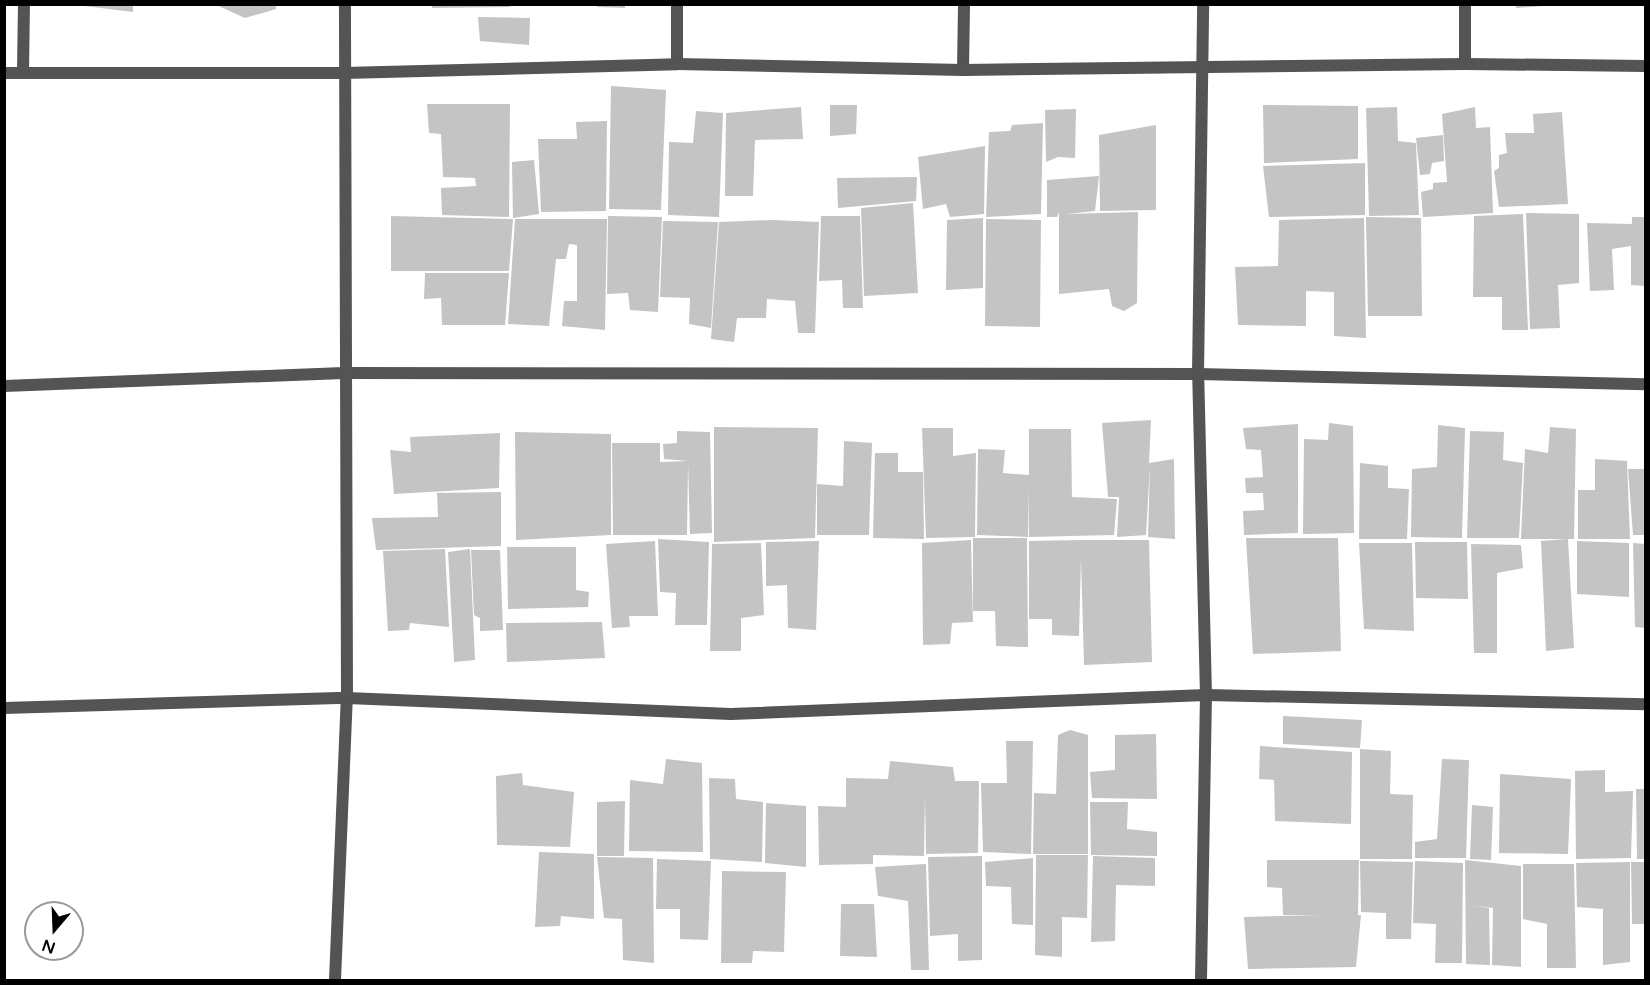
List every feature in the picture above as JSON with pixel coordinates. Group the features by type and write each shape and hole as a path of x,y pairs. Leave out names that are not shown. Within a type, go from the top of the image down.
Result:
{"street":[{"path":"23,73 24,4"},
{"path":"335,981 347,698 344,373 345,4"},
{"path":"677,4 677,64"},
{"path":"963,70 964,4"},
{"path":"1201,981 1206,695 1198,374 1203,4"},
{"path":"1465,4 1465,64"},
{"path":"4,73 344,73 677,64 963,70 1465,64 1646,66"},
{"path":"4,386 344,373 1198,374 1646,384"},
{"path":"4,708 347,698 731,714 1206,695 1646,704"}],"building":[{"path":"69,4 133,4 133,12"},
{"path":"214,4 276,4 276,9 245,18"},
{"path":"432,4 510,4 510,7 432,8"},
{"path":"597,4 625,4 625,8 597,7"},
{"path":"1516,4 1543,4 1544,6 1516,8"},
{"path":"478,17 530,18 529,45 480,41"},
{"path":"611,86 666,90 661,210 609,209"},
{"path":"427,104 510,104 509,217 442,215 441,188 476,186 475,178 443,177 441,134 429,133"},
{"path":"830,105 857,105 856,134 830,136"},
{"path":"1263,105 1358,106 1358,159 1264,163"},
{"path":"801,107 803,139 755,140 753,196 725,196 726,113"},
{"path":"1397,107 1398,141 1416,143 1419,215 1369,216 1366,108"},
{"path":"1475,107 1476,128 1490,127 1493,213 1423,217 1421,192 1433,189 1433,183 1447,182 1442,114"},
{"path":"1076,109 1075,158 1058,157 1046,162 1045,110"},
{"path":"696,111 723,113 719,217 668,215 669,142 693,143"},
{"path":"1562,112 1568,204 1499,207 1494,171 1499,168 1499,155 1507,153 1505,133 1534,133 1533,114"},
{"path":"607,121 606,211 541,212 538,139 577,139 576,122"},
{"path":"1043,123 1041,214 986,217 989,132 1010,131 1012,125"},
{"path":"1156,125 1156,210 1100,211 1099,135"},
{"path":"1443,135 1444,161 1432,163 1430,174 1420,175 1416,138"},
{"path":"985,146 984,214 950,217 946,204 923,209 918,157"},
{"path":"534,160 539,214 513,218 512,162"},
{"path":"1365,163 1365,215 1269,217 1263,166"},
{"path":"1099,176 1095,211 1066,214 1138,212 1137,303 1124,311 1112,306 1109,289 1059,294 1059,212 1057,217 1047,217 1047,180"},
{"path":"917,177 916,201 838,208 837,178"},
{"path":"913,203 918,293 864,296 861,208"},
{"path":"1526,213 1579,214 1579,283 1558,285 1560,328 1530,329"},
{"path":"1523,214 1528,330 1502,330 1502,297 1473,297 1474,216"},
{"path":"391,216 513,219 509,271 391,271"},
{"path":"608,216 662,217 658,312 630,310 628,293 607,294"},
{"path":"821,216 860,216 863,308 843,308 842,280 819,281"},
{"path":"1366,217 1421,218 1422,316 1368,316"},
{"path":"1632,217 1646,217 1646,286 1631,285 1631,246 1612,249 1614,290 1590,291 1587,223 1632,224"},
{"path":"983,218 983,288 946,290 947,220"},
{"path":"1364,218 1366,338 1334,336 1334,292 1306,291 1306,326 1238,325 1235,267 1278,266 1279,220"},
{"path":"515,219 607,219 605,330 562,326 564,301 577,301 577,245 569,244 566,259 556,259 549,326 508,324"},
{"path":"986,219 1041,220 1040,327 985,326"},
{"path":"773,220 819,222 815,333 798,333 795,301 767,299 766,318 737,318 734,342 711,339 719,222"},
{"path":"663,221 718,222 711,328 689,324 690,298 660,297"},
{"path":"425,273 509,273 505,325 442,325 441,298 424,299"},
{"path":"1151,420 1149,463 1174,459 1175,539 1148,537 1150,465 1146,535 1117,537 1119,497 1108,497 1102,423"},
{"path":"1329,423 1353,426 1354,533 1303,534 1304,439 1328,440"},
{"path":"1298,424 1298,533 1244,535 1243,511 1264,510 1263,493 1246,493 1245,478 1263,477 1261,450 1246,449 1243,428"},
{"path":"1438,425 1465,428 1462,538 1411,537 1412,469 1437,467"},
{"path":"714,427 818,428 815,538 714,542"},
{"path":"1550,427 1576,429 1574,539 1568,539 1574,648 1546,651 1541,541 1566,539 1521,539 1525,449 1548,453"},
{"path":"922,428 953,428 953,456 976,453 975,537 926,538"},
{"path":"1029,429 1071,429 1072,497 1117,499 1114,535 1029,537 1028,489 1028,537 977,535 978,449 1005,450 1003,473 1029,475"},
{"path":"677,431 710,432 712,533 690,534 688,464 687,535 613,535 612,443 660,443 660,462 688,461 664,459 663,444 677,443"},
{"path":"1470,431 1504,432 1503,460 1523,463 1519,538 1467,538"},
{"path":"515,432 611,434 611,535 516,540"},
{"path":"500,433 499,488 394,494 390,450 411,452 410,437"},
{"path":"844,441 872,443 869,535 817,535 817,484 843,486"},
{"path":"875,453 898,453 898,472 923,472 924,539 873,538"},
{"path":"1595,459 1627,461 1630,539 1578,539 1578,490 1595,490"},
{"path":"1360,463 1388,466 1388,488 1409,489 1407,539 1359,539"},
{"path":"1628,469 1646,469 1646,535 1633,535"},
{"path":"501,492 501,546 376,550 372,518 438,517 437,493"},
{"path":"973,538 1027,538 1028,647 996,646 995,611 973,611"},
{"path":"1246,538 1338,538 1341,651 1253,654"},
{"path":"658,539 709,542 707,625 675,625 676,593 660,592"},
{"path":"971,540 973,622 952,623 950,644 923,645 922,543"},
{"path":"1149,540 1152,662 1084,665 1081,558 1079,636 1052,635 1052,619 1029,619 1029,541"},
{"path":"655,541 658,616 629,616 630,627 612,628 606,544"},
{"path":"819,541 816,630 788,628 787,585 766,586 766,542"},
{"path":"1577,541 1629,543 1629,597 1577,594"},
{"path":"1415,542 1467,542 1468,599 1416,598"},
{"path":"761,543 764,615 741,618 741,651 710,651 712,544"},
{"path":"1359,543 1412,543 1414,631 1364,629"},
{"path":"1633,543 1646,544 1646,628 1635,627"},
{"path":"1471,544 1521,545 1523,568 1497,573 1497,653 1474,653"},
{"path":"507,547 576,547 576,590 589,592 588,607 508,609"},
{"path":"445,549 449,627 410,623 409,630 388,631 383,551"},
{"path":"470,549 475,660 454,662 448,552"},
{"path":"471,550 500,550 503,630 480,631 480,618 474,615"},
{"path":"602,622 605,658 507,662 506,623"},
{"path":"1283,716 1362,720 1360,748 1283,744"},
{"path":"1070,730 1088,735 1088,854 1033,854 1034,793 1056,794 1058,735"},
{"path":"1156,734 1157,799 1092,798 1090,772 1115,770 1115,735"},
{"path":"1006,741 1033,741 1031,854 983,852 981,783 1007,783"},
{"path":"1260,746 1352,752 1351,824 1275,821 1274,780 1259,779"},
{"path":"1360,749 1391,751 1390,794 1413,795 1412,859 1360,859"},
{"path":"666,759 702,763 703,852 629,851 630,780 663,784"},
{"path":"1442,759 1469,760 1466,858 1415,858 1415,842 1437,839"},
{"path":"890,761 953,767 955,781 979,781 978,853 926,854 925,795 924,856 873,855 873,864 819,865 818,806 846,807 846,778 888,779"},
{"path":"1605,770 1605,792 1633,791 1631,858 1576,859 1575,771"},
{"path":"522,773 523,785 574,792 570,847 497,845 496,776"},
{"path":"1500,774 1571,779 1568,854 1499,853"},
{"path":"709,778 735,779 736,799 763,802 762,862 710,859"},
{"path":"1636,789 1646,789 1646,859 1637,859"},
{"path":"625,801 624,856 597,856 597,802"},
{"path":"1090,802 1128,802 1127,829 1157,832 1157,856 1091,855"},
{"path":"766,803 806,806 806,867 765,863"},
{"path":"1472,805 1493,807 1491,860 1470,859"},
{"path":"539,852 594,854 594,919 561,916 560,926 535,927"},
{"path":"1036,855 1088,855 1087,918 1062,917 1062,957 1035,955"},
{"path":"982,856 982,960 958,961 958,934 930,936 928,857"},
{"path":"1093,856 1155,858 1155,886 1116,885 1115,941 1091,942"},
{"path":"597,857 653,858 654,963 623,960 622,919 604,918"},
{"path":"1033,858 1033,925 1012,924 1011,887 986,886 985,862"},
{"path":"657,859 711,861 708,940 680,939 680,909 656,909"},
{"path":"1267,860 1359,860 1358,915 1361,915 1356,967 1248,969 1244,917 1320,915 1283,915 1282,888 1267,887"},
{"path":"1465,860 1521,866 1521,967 1492,965 1493,908 1471,905 1489,908 1490,965 1466,964"},
{"path":"1360,861 1413,862 1411,939 1386,939 1386,913 1361,912"},
{"path":"1415,861 1463,863 1462,963 1435,963 1436,924 1413,923"},
{"path":"1630,862 1630,962 1603,965 1603,909 1577,907 1576,863"},
{"path":"1631,862 1646,862 1646,924 1632,924"},
{"path":"926,864 929,970 911,970 908,901 878,896 875,867"},
{"path":"1523,864 1574,864 1576,968 1547,968 1547,924 1523,919"},
{"path":"722,871 786,872 784,952 753,951 752,963 721,963"},
{"path":"841,904 874,904 877,957 840,956"}]}
